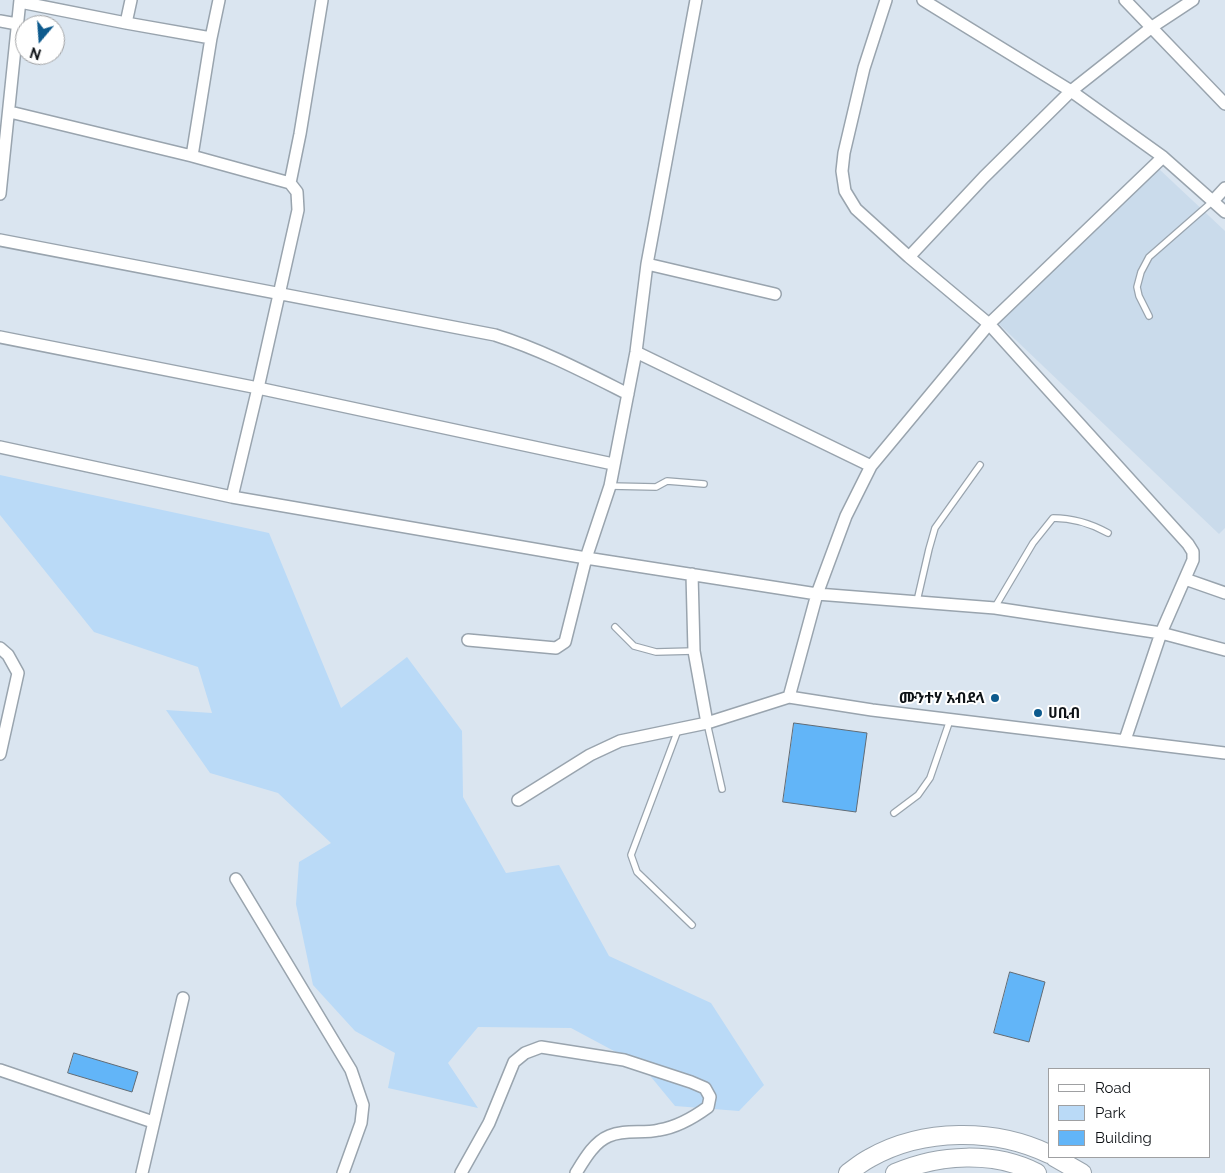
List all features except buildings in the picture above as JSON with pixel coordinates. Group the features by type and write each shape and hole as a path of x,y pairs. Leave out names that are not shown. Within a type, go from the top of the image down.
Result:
{"main road":[{"path":"848,1173 870,1158 892,1148 913,1141 935,1137 960,1135 994,1137 1019,1142 1048,1154"},
{"path":"960,1135 961,1158"},
{"path":"895,1173 924,1162 961,1158 982,1158 1004,1162 1037,1173"},
{"path":"1056,1158 1082,1173"}],"street":[{"path":"126,23 131,0"},
{"path":"192,156 219,0"},
{"path":"290,183 322,0"},
{"path":"468,640 556,648 565,642 586,558 610,486 636,352 647,264 696,0"},
{"path":"886,0 858,90 844,153 842,171 845,190 856,209 909,257 989,324 1188,544 1192,552 1193,560 1160,633 1125,740"},
{"path":"924,0 1071,91 1163,157 1225,212"},
{"path":"1126,0 1225,104"},
{"path":"909,257 984,177 1071,91 1152,27 1193,0"},
{"path":"18,15 20,1 211,38"},
{"path":"0,21 15,24"},
{"path":"0,194 10,112 5,94 15,36"},
{"path":"10,112 192,156 290,183 297,192 298,210 232,497"},
{"path":"789,697 817,594 846,516 871,466 989,324 1163,157"},
{"path":"1214,201 1225,188"},
{"path":"0,240 495,335 529,346 628,394"},
{"path":"647,264 775,294"},
{"path":"0,337 258,388 613,464"},
{"path":"636,352 871,466"},
{"path":"0,447 232,497 586,558 817,594 994,608 1160,633 1225,650"},
{"path":"692,574 694,651 708,723"},
{"path":"1185,579 1225,593"},
{"path":"0,648 8,655 18,673 4,716 0,754"},
{"path":"518,800 590,755 620,741 708,723 789,697 872,710 1125,740 1225,754"},
{"path":"236,879 351,1070 363,1105 361,1123 353,1151 343,1173"},
{"path":"142,1173 183,998"},
{"path":"461,1173 489,1123 514,1062 525,1052 541,1047 624,1060 705,1088 710,1097 708,1107 688,1122 659,1130 608,1136 591,1150 576,1173"},
{"path":"0,1070 153,1122"}],"lane":[{"path":"1149,316 1139,296 1137,287 1141,272 1149,258 1214,201"},
{"path":"917,601 935,528 980,465"},
{"path":"610,486 656,486 667,481 704,484"},
{"path":"994,608 1033,544 1053,518 1067,518 1088,522 1108,533"},
{"path":"615,627 634,646 656,652 694,651"},
{"path":"894,813 918,795 930,778 950,720"},
{"path":"708,723 722,789"},
{"path":"678,729 631,855 637,872 692,925"}],"shaded area":[{"path":"1158,168 1225,231 1225,528 1219,534 998,323"}],"green space":[{"path":"0,475 269,533 341,708 407,657 462,731 463,797 506,873 559,865 609,956 711,1003 764,1085 739,1111 675,1106 642,1066 571,1028 478,1027 448,1063 478,1108 388,1088 395,1053 355,1031 313,985 296,904 299,862 331,843 278,793 210,773 166,710 212,713 198,667 94,632 0,515"}],"place":[{"name":"ሙንተሃ አብደላ","path":"995,698"},
{"name":"ሀቢብ","path":"1038,713"}]}
